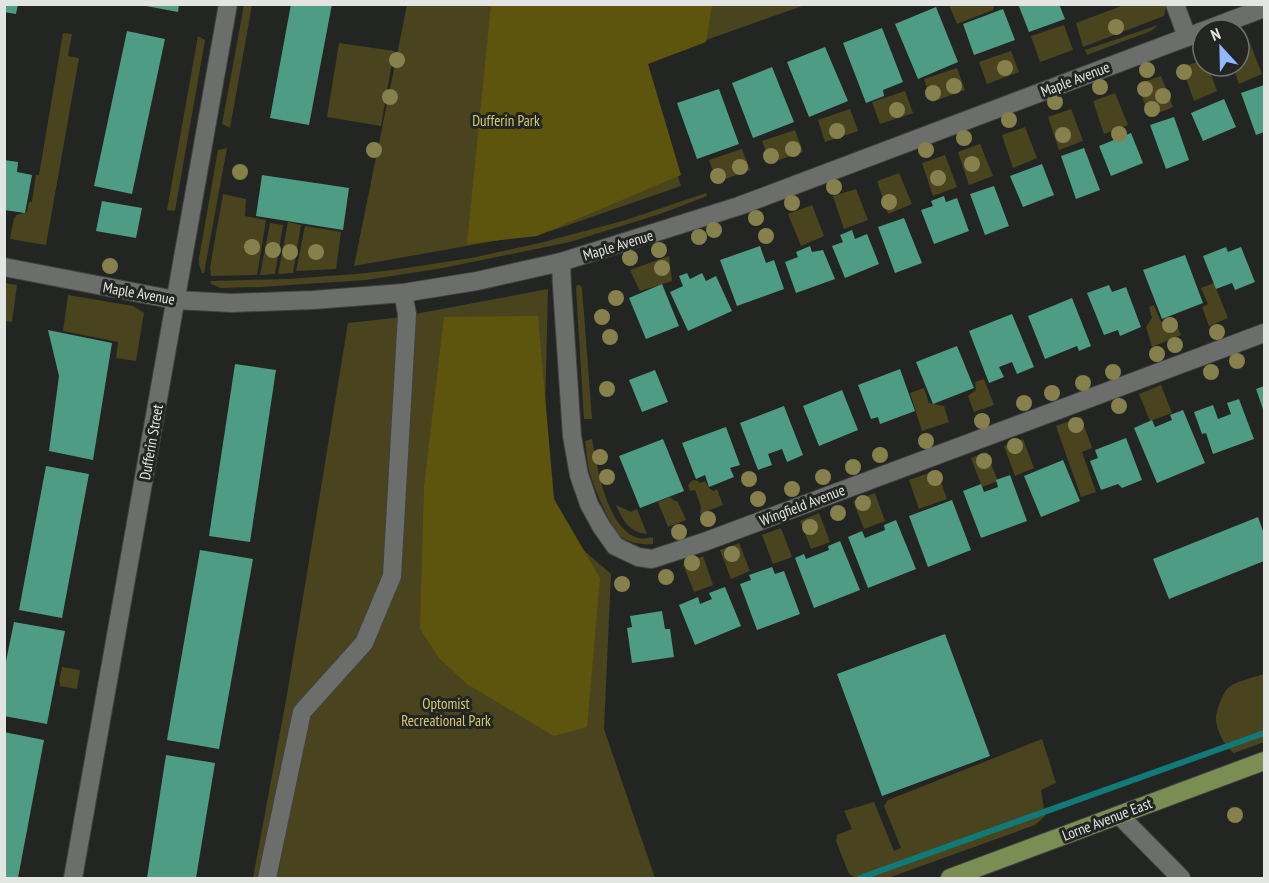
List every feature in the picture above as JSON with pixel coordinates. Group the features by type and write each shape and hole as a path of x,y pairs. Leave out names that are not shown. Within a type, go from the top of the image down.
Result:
{"main road":[{"name":"Lorne Avenue East","path":"950,879 1264,761"}],"street":[{"name":"Dufferin Street","path":"73,879 228,4"},
{"path":"1175,4 1191,24"},
{"name":"Maple Avenue","path":"1238,18 1264,8"},
{"name":"Maple Avenue","path":"4,267 176,300 232,303 403,293 477,281 561,262 739,206 1191,36"},
{"name":"Wingfield Avenue","path":"561,262 573,436 579,475 589,504 615,546 638,557 652,560 1264,333"},
{"path":"267,879 302,712 364,643 392,576 407,314 403,293"},
{"path":"1119,815 1181,879"}],"green space":[{"path":"244,5 252,5 230,128 222,124"},
{"name":"Dufferin Park","path":"407,5 805,5 644,62 681,186 551,231 354,266"},
{"name":"Dufferin Park","path":"491,5 712,5 706,42 648,64 681,175 537,236 467,244"},
{"path":"949,5 994,5 993,10 957,24"},
{"path":"1124,5 1166,5 1166,7 1164,16 1083,47 1076,23"},
{"path":"1064,25 1073,50 1040,62 1031,36"},
{"path":"1158,25 1151,31 1087,55 1085,50"},
{"path":"63,33 72,34 68,56 79,58 46,245 10,239 14,218 16,215 27,212 29,202 32,202 36,175 39,175"},
{"path":"198,36 205,40 175,211 167,210"},
{"path":"339,43 394,51 381,126 327,117"},
{"path":"1251,46 1262,74 1239,84 1237,78 1251,78"},
{"path":"1011,51 1019,72 987,84 979,62"},
{"path":"1191,64 1191,78 1212,78 1217,91 1194,101 1182,67"},
{"path":"957,68 965,90 932,102 924,79"},
{"path":"1161,76 1173,107 1149,117 1138,84"},
{"path":"905,91 913,113 880,124 872,102"},
{"path":"1115,93 1128,125 1104,134 1093,101"},
{"path":"850,109 858,131 825,142 818,120"},
{"path":"1071,109 1083,141 1059,150 1048,117"},
{"path":"1025,127 1037,158 1013,168 1002,135"},
{"path":"795,130 803,152 770,163 762,141"},
{"path":"980,144 993,176 969,185 958,152"},
{"path":"227,148 204,273 202,273 199,258 218,150"},
{"path":"742,149 750,170 717,182 709,160"},
{"path":"945,155 957,187 933,196 922,163"},
{"path":"899,173 912,204 888,214 877,181"},
{"path":"856,189 868,220 844,229 833,196"},
{"path":"706,193 707,196 660,214 570,242 443,268 366,280 260,287 221,288 211,284 210,281 356,274 471,258 540,243 626,220"},
{"path":"223,194 246,199 245,216 266,220 257,275 211,276 210,268"},
{"path":"812,205 824,236 801,246 788,214"},
{"path":"288,222 301,225 293,273 278,274"},
{"path":"270,223 283,225 275,274 260,275"},
{"path":"305,226 341,232 336,269 296,271"},
{"path":"669,256 672,281 640,291 630,270"},
{"path":"5,283 17,285 12,322 5,321"},
{"path":"1214,283 1228,318 1209,326 1202,307 1208,304 1201,288"},
{"path":"577,285 582,288 592,419 584,419"},
{"name":"Optomist Recreational Park","path":"548,289 543,496 567,536 611,574 604,729 655,878 253,878 287,695 348,323 394,318"},
{"path":"68,295 133,306 144,313 136,361 116,358 118,342 63,331"},
{"path":"1154,305 1161,322 1173,317 1181,335 1152,347 1146,327 1152,318 1149,307"},
{"path":"538,316 554,499 600,578 587,727 554,736 467,684 439,658 420,629 424,487 444,317"},
{"path":"984,379 994,405 974,412 968,396 976,390 975,382"},
{"path":"1161,385 1172,413 1150,421 1139,394"},
{"path":"924,388 929,403 944,406 949,422 922,431 910,393"},
{"path":"1081,417 1092,448 1082,452 1096,492 1081,497 1056,426"},
{"path":"592,439 605,496 618,523 638,538 653,537 653,544 637,543 625,539 612,526 589,470 585,441"},
{"path":"1023,439 1034,468 1015,476 1004,446"},
{"path":"986,452 998,481 982,487 971,458"},
{"path":"937,470 947,499 919,509 909,480"},
{"path":"693,480 700,483 705,481 710,489 714,491 717,489 723,505 700,514 701,507 695,490 690,491 688,485"},
{"path":"875,493 885,521 864,529 853,501"},
{"path":"670,497 678,502 686,520 668,527 658,502"},
{"path":"616,505 631,512 637,509 647,534 627,525"},
{"path":"819,513 830,542 811,549 800,521"},
{"path":"781,528 792,557 773,564 762,535"},
{"path":"739,543 750,571 731,579 720,550"},
{"path":"703,556 713,585 694,592 683,564"},
{"path":"62,667 80,670 77,689 60,686"},
{"path":"1264,674 1264,742 1234,753 1224,742 1217,726 1216,717 1221,701 1227,689 1232,685"},
{"path":"1042,739 1056,783 1041,790 1045,816 1035,825 888,878 856,878 849,874 836,841 837,835 852,829 844,811 874,802 894,851 901,848 884,806 888,800"}],"building":[{"path":"4,4 18,4 16,14 4,12"},
{"path":"146,4 179,4 178,12 146,6"},
{"path":"291,4 332,4 309,125 270,118"},
{"path":"1018,4 1059,4 1065,19 1029,32"},
{"path":"936,7 958,62 918,79 895,24"},
{"path":"1003,9 1015,40 974,55 963,24"},
{"path":"882,28 903,82 883,90 884,96 866,103 843,43"},
{"path":"127,31 165,39 132,194 94,186"},
{"path":"825,47 848,101 809,117 787,62"},
{"path":"772,67 794,122 753,138 732,83"},
{"path":"1264,85 1264,132 1256,135 1241,93"},
{"path":"719,89 739,144 697,159 677,103"},
{"path":"1224,99 1236,127 1203,141 1191,113"},
{"path":"1174,117 1189,160 1166,169 1150,125"},
{"path":"1131,133 1143,163 1111,176 1099,146"},
{"path":"1084,148 1100,190 1076,199 1061,156"},
{"path":"4,160 18,162 17,172 32,175 25,213 4,210"},
{"path":"1042,164 1054,195 1023,207 1010,176"},
{"path":"262,175 349,188 343,230 256,216"},
{"path":"994,186 1009,226 985,235 970,194"},
{"path":"944,196 946,202 957,198 969,231 934,244 921,210 933,206 931,201"},
{"path":"102,201 142,208 136,238 96,231"},
{"path":"904,218 922,263 895,273 878,227"},
{"path":"852,230 855,239 867,234 879,264 845,278 832,246 843,242 840,235"},
{"path":"760,246 766,263 774,260 784,289 737,306 720,260"},
{"path":"810,246 812,252 823,250 835,279 796,293 785,262 798,257 796,252"},
{"path":"1226,247 1228,252 1241,247 1255,282 1235,290 1232,283 1216,289 1203,256"},
{"path":"1185,255 1203,303 1162,319 1143,270"},
{"path":"687,273 690,279 702,273 706,281 716,276 732,311 688,331 670,292 683,286 679,276"},
{"path":"662,284 679,326 646,339 629,298"},
{"path":"1109,285 1112,292 1126,287 1141,327 1120,336 1118,330 1104,335 1087,293"},
{"path":"1072,298 1091,346 1079,351 1077,346 1045,359 1028,316"},
{"path":"1012,314 1034,367 1017,374 1012,362 999,367 1004,377 989,383 969,331"},
{"path":"48,330 112,343 93,460 49,451 59,376"},
{"path":"957,346 974,388 933,404 916,362"},
{"path":"235,364 276,370 250,542 209,536"},
{"path":"900,369 915,411 880,424 878,417 871,419 858,385"},
{"path":"655,370 668,402 642,412 629,380"},
{"path":"1264,386 1264,412 1256,389"},
{"path":"842,390 858,430 819,446 803,406"},
{"path":"1239,399 1254,439 1213,454 1206,433 1202,434 1194,412 1213,405 1218,419 1231,414 1227,403"},
{"path":"784,406 803,455 787,462 782,449 768,454 772,465 758,470 740,423"},
{"path":"1183,410 1205,463 1157,483 1134,428 1152,420 1155,427 1172,420 1170,415"},
{"path":"726,427 740,465 730,468 734,477 709,487 705,475 696,479 682,443"},
{"path":"1126,438 1142,480 1122,488 1118,484 1101,490 1090,461 1098,458 1095,450"},
{"path":"663,439 684,491 640,508 619,456"},
{"path":"1063,460 1080,501 1041,517 1024,476"},
{"path":"46,466 89,474 62,618 19,610"},
{"path":"1010,475 1027,521 981,538 963,491 981,484 984,492 998,487 996,480"},
{"path":"952,500 971,550 928,567 909,516"},
{"path":"1258,517 1264,534 1264,561 1169,599 1153,559"},
{"path":"896,520 916,569 868,588 848,537 862,531 865,538 885,530 884,525"},
{"path":"840,541 860,590 814,608 795,558 804,554 806,559 829,550 828,546"},
{"path":"200,550 253,559 219,749 167,740"},
{"path":"772,567 775,574 784,571 800,614 757,630 740,584 751,580 749,575"},
{"path":"725,587 741,626 695,645 679,605 698,597 700,604 712,599 709,593"},
{"path":"662,611 665,629 670,629 674,657 632,663 627,628 632,627 630,616"},
{"path":"14,622 65,631 47,724 4,716 4,671"},
{"path":"945,634 990,756 882,796 837,674"},
{"path":"4,732 44,740 18,878 4,878"},
{"path":"166,755 215,763 196,878 147,878"}],"waterway":[{"path":"860,878 1264,733"}]}
